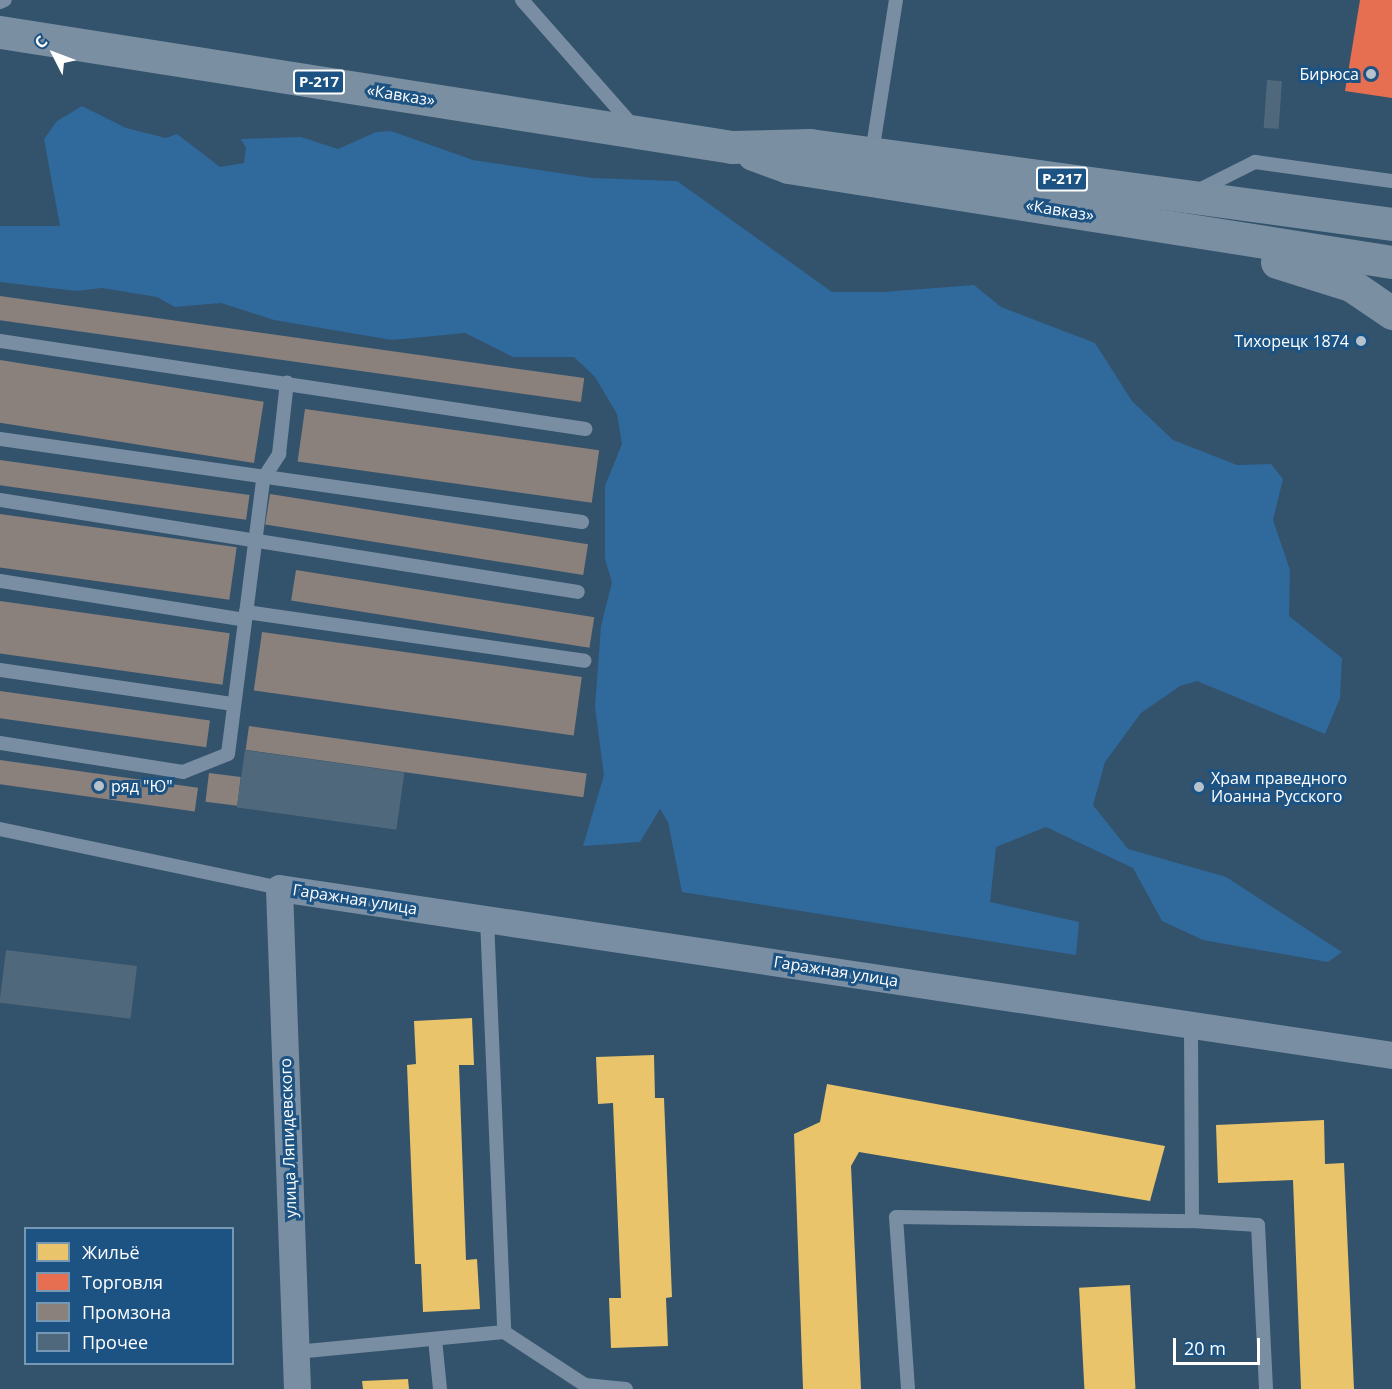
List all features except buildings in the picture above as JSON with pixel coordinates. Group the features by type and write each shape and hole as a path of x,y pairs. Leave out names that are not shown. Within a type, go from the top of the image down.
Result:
{"highway":[{"name":"«Кавказ»","path":"0,32 732,147 788,167 1392,262"},
{"name":"«Кавказ»","path":"732,147 810,145 1392,224"},
{"path":"911,187 1204,244 1315,272 1352,285 1392,313"}],"street":[{"name":"Гаражная улица","path":"279,888 1392,1055"},
{"name":"улица Ляпидевского","path":"279,888 297,1389"}],"lane":[{"path":"0,2 4,0"},
{"path":"522,0 639,132"},
{"path":"872,153 896,0"},
{"path":"1187,196 1255,162 1392,182"},
{"path":"0,341 287,382 585,429"},
{"path":"0,743 183,772 228,754 263,479 279,454 287,382"},
{"path":"0,439 263,479 582,522"},
{"path":"0,500 255,538 578,592"},
{"path":"0,581 585,661"},
{"path":"0,670 234,704"},
{"path":"0,829 279,888"},
{"path":"487,919 504,1332"},
{"path":"1191,1024 1192,1221"},
{"path":"908,1389 896,1217 1192,1221 1258,1226 1266,1389"},
{"path":"296,1352 504,1332 585,1387 626,1389"},
{"path":"435,1339 440,1389"}],"shaded area":[{"path":"82,106 126,128 166,138 177,134 220,167 244,163 246,148 241,139 301,137 338,149 376,132 391,131 473,160 592,178 677,181 832,292 883,292 974,285 1001,307 1095,343 1132,401 1173,440 1237,465 1271,464 1283,479 1273,520 1290,570 1289,616 1342,658 1340,698 1325,734 1197,681 1180,686 1141,713 1105,762 1093,805 1128,849 1226,877 1342,952 1328,962 1203,940 1162,921 1133,868 1046,827 996,847 990,902 1079,922 1076,955 682,892 668,822 660,809 640,842 583,846 604,775 595,707 601,626 612,582 605,559 605,486 622,444 617,414 595,377 574,357 513,357 465,333 392,340 274,320 221,303 175,307 157,297 102,288 76,291 0,282 0,226 60,226 44,139 57,121"}],"place":[{"name":"Бирюса","path":"1371,74"},
{"name":"Тихорецк 1874","path":"1361,341"},
{"name":"ряд \"Ю\"","path":"99,786"},
{"name":"Храм праведного Иоанна Русского","path":"1199,787"}]}
